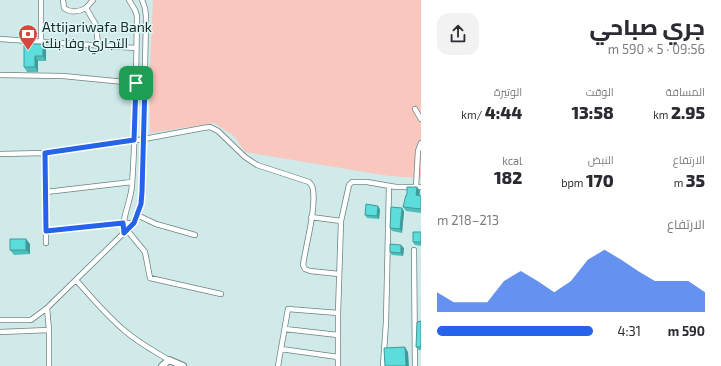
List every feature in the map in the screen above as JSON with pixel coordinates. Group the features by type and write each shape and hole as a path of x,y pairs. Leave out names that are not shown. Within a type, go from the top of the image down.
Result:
{"street":[{"path":"41,0 42,41"},
{"path":"63,0 64,8 67,10 76,11 86,8 93,0"},
{"path":"129,0 136,10 137,16 136,83 131,195 123,223 126,231 145,252 150,278 221,294"},
{"path":"0,320 31,320 47,308 134,223 141,204 144,139 146,16 142,0"},
{"path":"86,8 96,25 98,46"},
{"path":"0,39 136,48"},
{"path":"0,75 63,76 145,84"},
{"path":"415,109 421,120"},
{"path":"0,154 45,153 144,139 204,128 214,128 245,157 257,165 308,182 313,190 311,217 303,266 305,269 310,271 339,274"},
{"path":"338,366 341,221 351,183 367,182 389,186 419,187 419,151 421,143"},
{"path":"45,153 46,243"},
{"path":"46,192 132,182"},
{"path":"383,366 386,322 389,186"},
{"path":"137,215 156,224 195,235"},
{"path":"311,217 341,221"},
{"path":"46,231 134,223"},
{"path":"414,250 415,366"},
{"path":"76,280 105,313 126,332 149,348 182,366"},
{"path":"47,308 49,330 49,366"},
{"path":"278,366 288,309 338,313"},
{"path":"285,329 338,335"},
{"path":"0,332 49,330"},
{"path":"281,349 338,357"},
{"path":"162,366 169,360"}],"shaded area":[{"path":"153,0 421,0 421,178 389,176 245,152 234,136 214,123 150,133 150,68"}],"building":[{"path":"24,44 43,44 43,56 35,56 35,67 24,67"},
{"path":"407,187 417,187 416,195 421,196 421,209 403,207 407,195"},
{"path":"366,204 378,206 377,216 365,215"},
{"path":"391,207 402,208 400,229 390,228"},
{"path":"413,232 421,232 421,242 413,242"},
{"path":"10,239 26,239 26,250 10,250"},
{"path":"390,244 401,245 401,253 390,252"},
{"path":"421,321 421,347 416,347 417,322"},
{"path":"405,347 406,366 385,366 384,348"}],"place":[{"name":"Attijariwafa Bank التجاري وفا بنك","path":"28,51"}],"route":[{"path":"136,83 145,84 142,192 141,204 134,223 124,233 123,223 46,231 45,153 134,140 136,83"}]}
